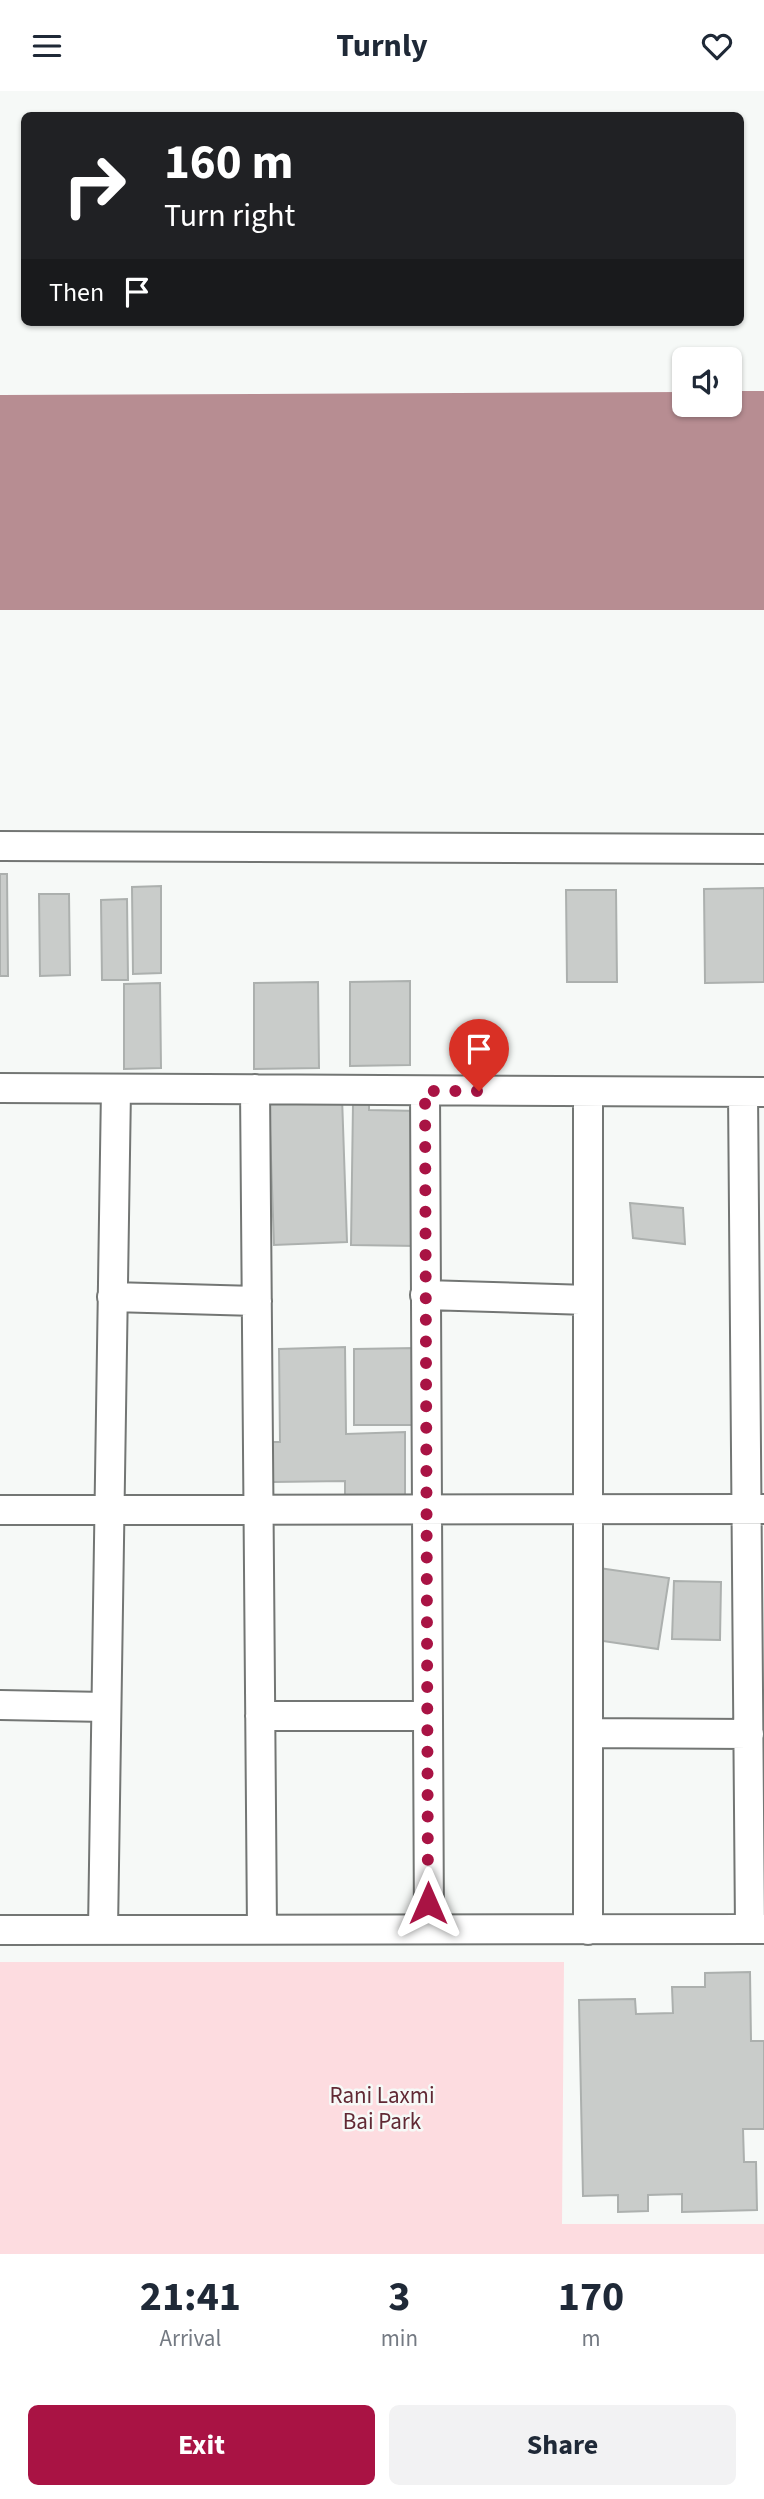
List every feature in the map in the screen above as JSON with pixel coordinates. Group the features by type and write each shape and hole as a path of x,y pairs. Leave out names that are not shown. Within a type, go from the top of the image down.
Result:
{"street":[{"path":"0,846 764,849"},
{"path":"0,1088 754,1092 755,1509 748,1734 757,1929 0,1930"},
{"path":"103,1930 116,1089"},
{"path":"254,1089 262,1929"},
{"path":"425,1091 429,1929"},
{"path":"587,1091 588,1930"},
{"path":"425,1295 587,1300"},
{"path":"113,1297 257,1301"},
{"path":"0,1510 755,1509"},
{"path":"0,1705 106,1707"},
{"path":"260,1716 428,1716"},
{"path":"588,1733 748,1734"}],"green space":[{"name":"Rani Laxmi Bai Park","path":"0,1962 564,1962 562,2224 764,2224 764,2254 0,2254"}],"shaded area":[{"path":"742,391 764,391 764,610 0,610 0,395 672,392 672,417 742,417"}],"building":[{"path":"0,874 7,874 8,976 0,976"},
{"path":"161,886 161,973 133,974 132,887"},
{"path":"764,888 764,982 705,983 704,889"},
{"path":"566,890 616,890 617,982 567,982"},
{"path":"39,894 69,894 70,975 40,976"},
{"path":"127,899 128,980 102,980 101,900"},
{"path":"410,981 410,1065 350,1066 350,982"},
{"path":"318,982 319,1068 254,1069 254,983"},
{"path":"160,983 161,1068 124,1069 124,984"},
{"path":"342,1097 347,1242 274,1245 269,1100"},
{"path":"369,1103 369,1110 419,1111 417,1246 351,1245 353,1104"},
{"path":"630,1203 683,1208 685,1244 633,1238"},
{"path":"345,1347 346,1434 405,1432 405,1503 345,1504 345,1481 273,1482 272,1442 280,1442 279,1349"},
{"path":"415,1348 415,1425 354,1425 354,1349"},
{"path":"599,1568 669,1578 658,1649 589,1639"},
{"path":"674,1581 721,1582 720,1640 672,1639"},
{"path":"750,1972 751,2041 764,2041 764,2129 743,2129 744,2162 756,2162 757,2210 682,2212 682,2194 648,2195 648,2211 618,2212 618,2195 583,2196 579,2000 635,1999 636,2014 673,2013 672,1987 705,1987 705,1973"}],"route":[{"path":"428,1903 425,1091 479,1091"}]}
